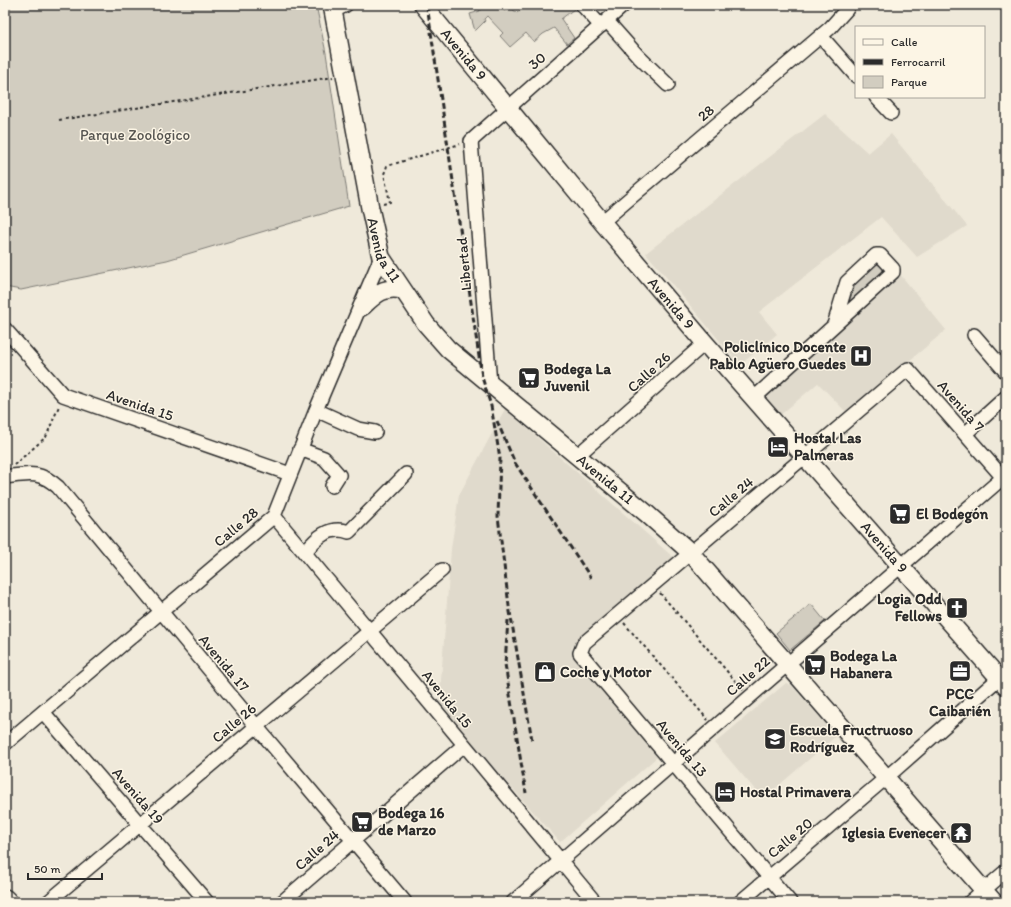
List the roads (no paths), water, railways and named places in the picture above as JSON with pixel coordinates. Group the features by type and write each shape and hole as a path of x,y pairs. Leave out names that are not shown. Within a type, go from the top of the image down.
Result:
{"main road":[{"name":"Avenida 11","path":"337,7 346,75 370,208 381,257 426,324 448,349 578,456 690,552 989,896"},
{"name":"Avenida 9","path":"429,7 602,222 705,344 900,565 1004,678"},
{"path":"362,307 379,292 392,288 402,290"},
{"path":"5,898 9,902"}],"street":[{"path":"582,5 604,23 668,85"},
{"name":"30","path":"471,141 624,5"},
{"name":"28","path":"602,222 826,32 847,9 847,5"},
{"path":"826,32 855,75"},
{"path":"877,98 891,113"},
{"name":"Libertad","path":"471,141 490,384"},
{"path":"753,399 893,272 894,269 880,255 876,256 847,282 834,325"},
{"name":"Calle 28","path":"5,744 274,516 316,410 362,307 381,257"},
{"name":"Avenida 15","path":"5,329 63,395 290,474"},
{"path":"974,335 1006,372"},
{"name":"Calle 26","path":"578,456 705,344"},
{"name":"Avenida 7","path":"908,370 1005,478"},
{"name":"Calle 24","path":"580,653 584,643 652,584 908,370"},
{"path":"965,434 1006,397"},
{"path":"316,410 358,429 375,432"},
{"path":"300,449 324,458 340,475 332,486"},
{"name":"Avenida 17","path":"8,473 33,474 48,478 53,482 352,841 405,902"},
{"path":"304,552 316,538 330,531 349,532 406,474"},
{"name":"Calle 22","path":"513,902 561,862 673,762 900,565 1005,478"},
{"name":"Avenida 15","path":"274,516 595,902"},
{"name":"Calle 26","path":"48,902 442,570"},
{"name":"Avenida 13","path":"580,653 790,902"},
{"name":"Calle 20","path":"740,902 1004,678"},
{"name":"Avenida 19","path":"43,712 207,902"},
{"name":"Calle 24","path":"282,902 464,745"},
{"path":"970,902 989,896 1006,871"}],"railway":[{"path":"427,5 482,377 491,406 500,458 498,516 509,606 532,740"},
{"path":"497,421 515,463 591,578"},
{"path":"508,620 505,664 526,793"}],"place":[{"name":"Policlínico Docente Pablo Agüero Guedes","path":"861,356"},
{"name":"Bodega La Juvenil","path":"529,378"},
{"name":"Hostal Las Palmeras","path":"778,447"},
{"name":"El Bodegón","path":"900,514"},
{"name":"Logia Odd Fellows","path":"957,608"},
{"name":"Bodega La Habanera","path":"815,665"},
{"name":"PCC Caibarién","path":"960,671"},
{"name":"Coche y Motor","path":"545,672"},
{"name":"Escuela Fructruoso Rodríguez","path":"775,739"},
{"name":"Hostal Primavera","path":"725,792"},
{"name":"Bodega 16 de Marzo","path":"362,822"},
{"name":"Iglesia Evenecer","path":"961,833"}],"park label":[{"name":"Parque Zoológico","path":"135,135"}]}
